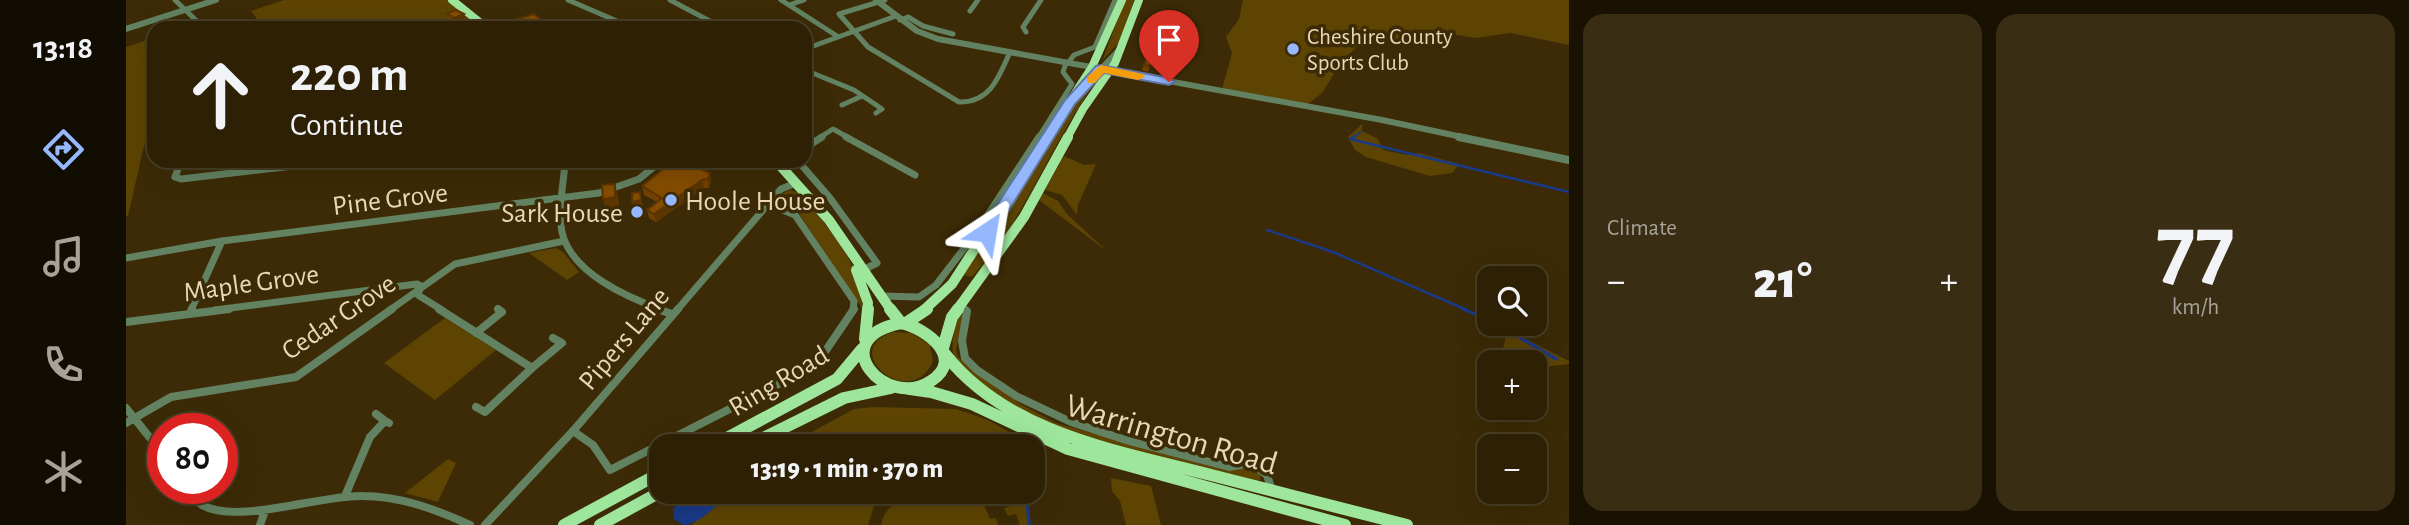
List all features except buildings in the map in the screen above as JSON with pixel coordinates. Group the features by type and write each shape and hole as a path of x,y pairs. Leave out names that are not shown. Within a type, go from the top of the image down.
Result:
{"highway":[{"path":"452,0 476,21"},
{"path":"843,238 868,303 863,345 866,369 874,378 900,388 929,382 944,364 947,326 1024,217 1083,109 1104,79 1101,69 1105,43 1122,0"},
{"path":"863,345 879,327 904,323 935,303 952,284 1069,102 1125,44 1139,0"},
{"path":"782,168 843,238 880,296 904,323 929,331 944,351"},
{"name":"Ring Road","path":"734,434 837,379 863,345"},
{"name":"Warrington Road","path":"944,351 964,379 979,391 1049,428 1133,457 1407,525"},
{"name":"Ring Road","path":"771,434 844,398 900,388"},
{"name":"Warrington Road","path":"900,388 931,392 972,404 1068,449 1162,477 1345,525"},
{"path":"565,525 649,479"},
{"path":"600,525 649,498"}],"street":[{"path":"175,0 196,21"},
{"path":"150,21 216,0"},
{"path":"568,0 617,21"},
{"path":"670,0 710,21"},
{"path":"781,0 837,36"},
{"path":"789,5 804,0"},
{"path":"971,11 978,0"},
{"path":"1026,32 1023,29 1025,24 1041,0"},
{"path":"880,296 918,298 932,290 971,240 1072,84 1063,72 1067,63 1074,55 1095,47 1115,0"},
{"path":"1010,52 996,82 984,98 959,102 872,50 852,31 840,13 880,1 917,31 938,39 1010,52 1067,63 1101,69 1136,76 1383,120 1569,160"},
{"path":"812,47 899,16 908,17 923,26 949,34"},
{"path":"126,29 147,22"},
{"path":"812,72 839,81 882,109 876,113"},
{"path":"1104,79 1136,76"},
{"path":"842,105 862,96"},
{"path":"812,143 831,128 915,175"},
{"path":"178,168 175,177 181,179 265,168"},
{"path":"565,168 564,241 576,260 593,274 648,304 673,314"},
{"name":"Pine Grove","path":"126,258 222,241 564,198 620,187 639,179 652,168"},
{"path":"803,168 830,198 877,263 863,270"},
{"name":"Pipers Lane","path":"485,525 573,431 781,189 796,183"},
{"path":"573,431 593,445 610,470 806,370 820,359 853,309 854,300 795,215 768,204"},
{"path":"190,313 222,241"},
{"name":"Cedar Grove","path":"130,421 170,397 296,377 421,286 461,261 564,241"},
{"name":"Maple Grove","path":"126,322 404,284 421,286"},
{"path":"421,286 418,295 532,368"},
{"path":"960,304 967,311 962,345 966,359 1007,391 1060,420 1105,434 1229,467 1251,463 1267,475 1272,491"},
{"path":"476,333 502,312 498,309"},
{"path":"476,407 485,412 562,342 553,338"},
{"path":"126,408 130,421 147,438"},
{"path":"345,496 370,437 387,422 376,414"},
{"path":"201,504 226,515 265,511 345,496 387,498 428,505 470,525"},
{"path":"260,525 265,511"}],"shaded area":[{"path":"284,0 453,0 472,20 252,21 257,19 251,11"},
{"path":"1125,0 1134,0 1120,41 1102,61"},
{"name":"Cheshire County Sports Club","path":"1243,0 1569,0 1569,45 1510,33 1476,38 1426,30 1412,38 1408,45 1372,38 1361,43 1342,61 1322,93 1308,104 1222,89 1232,53 1226,37 1239,19"},
{"path":"147,40 147,137 128,216 126,216 126,47"},
{"path":"1094,81 1007,232 972,277 963,275 1066,114"},
{"path":"1362,124 1362,131 1378,139 1383,150 1407,155 1419,153 1459,164 1452,173 1430,176 1366,157 1355,150 1348,137"},
{"path":"1064,156 1084,165 1096,164 1078,205 1077,215 1062,195 1045,190"},
{"path":"790,190 798,193 840,245 856,275 862,308 798,212 777,203 781,194"},
{"path":"1043,193 1058,201 1067,214 1108,252 1039,200"},
{"path":"556,248 563,252 579,272 567,280 529,253"},
{"path":"960,314 963,315 956,350 958,357 1020,404 1056,423 1225,470 1252,468 1261,475 1260,480 1255,482 1106,445 1034,417 1001,399 972,376 954,356 953,341"},
{"path":"445,318 496,350 435,400 384,363"},
{"path":"894,332 912,333 930,345 933,362 922,376 909,381 895,379 883,372 875,362 872,351 878,340"},
{"path":"1505,336 1520,336 1569,361 1569,364 1547,367 1547,350 1502,350"},
{"path":"854,409 956,409 988,420 1013,434 808,434"},
{"path":"448,459 456,463 438,502 405,493"},
{"path":"1111,478 1151,486 1161,525 1126,525 1120,501 1112,491"},
{"path":"719,504 875,504 868,525 691,525"},
{"path":"895,504 986,504 984,505 990,519 996,518 998,525 881,525"},
{"path":"1010,504 1028,504 1029,525 1020,525 1016,514 1008,516 1004,508 1011,506"}],"water":[{"path":"680,504 717,504 700,519 683,525 674,519 673,508"}],"waterway":[{"path":"1351,138 1361,132"},
{"path":"1354,137 1350,139 1569,192"},
{"path":"1267,230 1333,252 1467,310"},
{"path":"1463,309 1477,315"},
{"path":"1517,336 1556,359"},
{"path":"1028,504 1029,525"}],"slow traffic":[{"path":"1091,80 1101,68 1138,77"}],"place":[{"name":"Cheshire County Sports Club","path":"1293,49"},
{"name":"Hoole House","path":"671,200"},
{"name":"Sark House","path":"637,212"}],"route":[{"path":"987,232 1069,102 1101,68 1169,82"}]}
